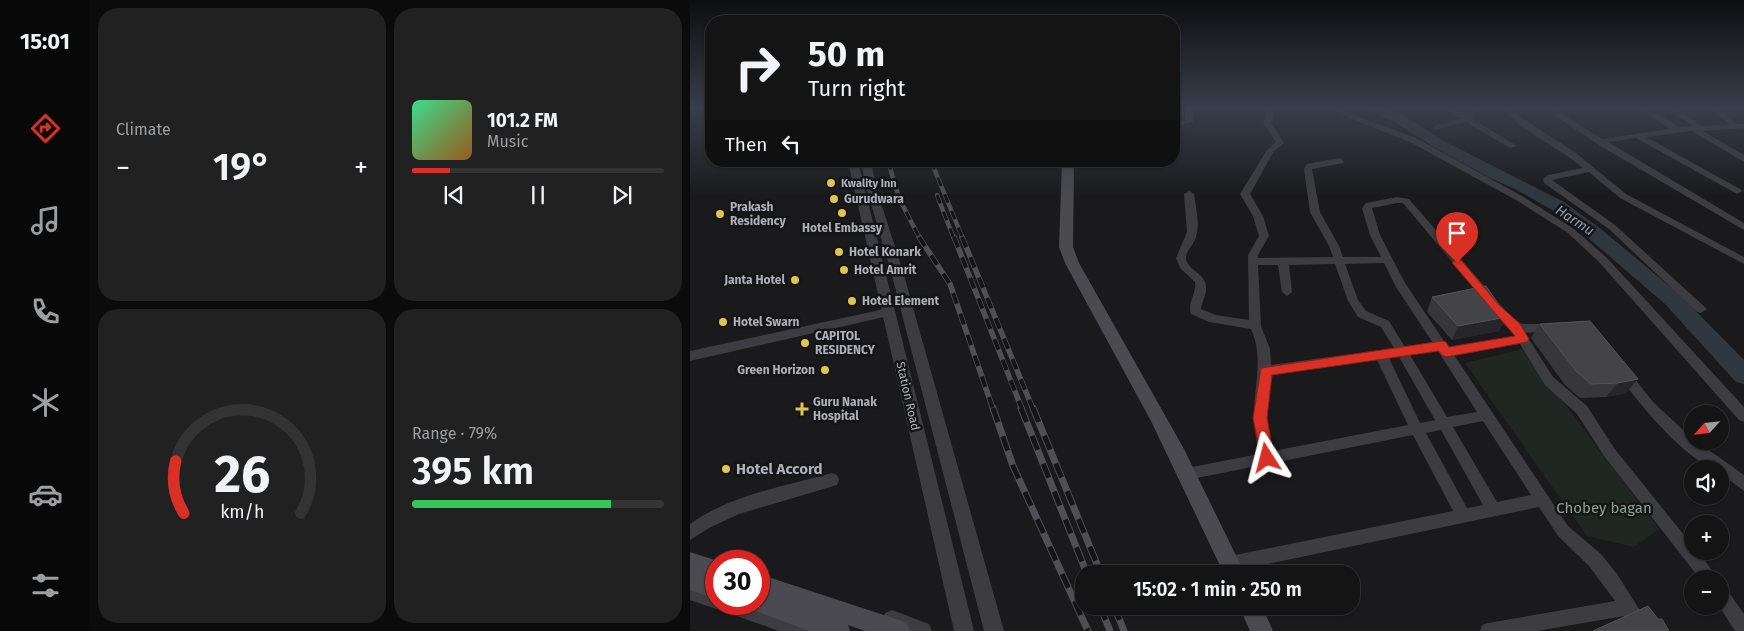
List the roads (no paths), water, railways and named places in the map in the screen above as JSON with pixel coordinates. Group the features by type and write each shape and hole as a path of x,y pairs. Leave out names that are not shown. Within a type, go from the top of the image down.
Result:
{"main road":[{"path":"1068,167 1066,247 1069,255 1134,371 1187,474 1230,565"},
{"path":"690,562 705,567"},
{"path":"690,579 705,584"},
{"path":"770,589 899,631"},
{"path":"770,606 839,631"},
{"path":"1254,615 1262,631"}],"street":[{"path":"1267,458 1260,418 1266,371 1262,342 1255,326 1253,262 1254,252 1263,239 1263,233 1258,216 1245,194 1271,150 1280,143 1276,137"},
{"path":"1406,137 1539,209 1571,231 1603,260 1744,416"},
{"path":"1499,137 1513,146"},
{"path":"1545,137 1591,169 1623,196 1744,261"},
{"path":"1593,137 1744,227"},
{"path":"1602,143 1605,140 1627,137"},
{"path":"1642,137 1737,191"},
{"path":"1710,137 1744,159"},
{"path":"1340,161 1315,164 1308,169 1315,212 1339,259 1357,308 1369,318 1385,324 1494,510"},
{"name":"Station Road","path":"853,167 964,631"},
{"path":"867,167 871,187 897,272 994,631"},
{"path":"1591,169 1551,177 1546,181 1612,227 1702,309"},
{"path":"1189,194 1192,227 1190,241 1182,250 1181,256 1185,267 1197,276 1201,282 1201,290 1194,305 1195,311 1206,318 1255,326"},
{"path":"1645,631 1611,580 1595,560 1563,531 1400,284 1375,235 1367,208 1373,203 1402,200 1409,204 1494,307 1519,333 1549,381 1588,418 1608,452 1703,570"},
{"path":"1253,262 1339,259 1387,260"},
{"path":"1283,261 1287,292"},
{"path":"690,356 889,312"},
{"path":"1266,371 1402,352 1444,349 1533,329 1562,326"},
{"path":"1381,355 1417,429 1463,516"},
{"path":"1616,362 1638,395 1661,420 1692,446 1744,484"},
{"path":"1187,474 1488,415"},
{"path":"690,533 710,518 727,511 832,480"},
{"path":"1249,565 1463,516 1542,500"},
{"path":"690,554 705,559"},
{"path":"770,578 832,598 922,631"},
{"path":"690,590 705,595"},
{"path":"1497,630 1628,607"},
{"path":"1729,607 1744,629"},
{"path":"758,615 793,629"}],"waterway":[{"name":"Harmu","path":"1429,137 1494,174 1521,185 1558,206 1594,233 1672,299 1744,375"}],"railway":[{"path":"890,167 899,198 920,239"},
{"path":"933,167 963,239"},
{"path":"937,195 954,239"},
{"path":"919,237 950,284 993,409"},
{"path":"954,237 1022,409"},
{"path":"962,237 1033,409"},
{"path":"993,408 1013,466 1088,631"},
{"path":"1021,408 1083,565"},
{"path":"1033,408 1097,565"},
{"path":"1104,615 1110,631"},
{"path":"1118,615 1124,631"}],"place":[{"name":"Kwality Inn","path":"831,183"},
{"name":"Gurudwara","path":"834,199"},
{"name":"Hotel Embassy","path":"842,213"},
{"name":"Prakash Residency","path":"720,214"},
{"name":"Hotel Konark","path":"839,252"},
{"name":"Hotel Amrit","path":"844,270"},
{"name":"Janta Hotel","path":"795,280"},
{"name":"Hotel Element","path":"852,301"},
{"name":"Hotel Swarn","path":"723,322"},
{"name":"CAPITOL RESIDENCY","path":"805,343"},
{"name":"Green Horizon","path":"825,370"},
{"name":"Guru Nanak Hospital","path":"802,409"},
{"name":"Hotel Accord","path":"726,469"}],"park label":[{"name":"Chobey bagan","path":"1604,508"}]}
